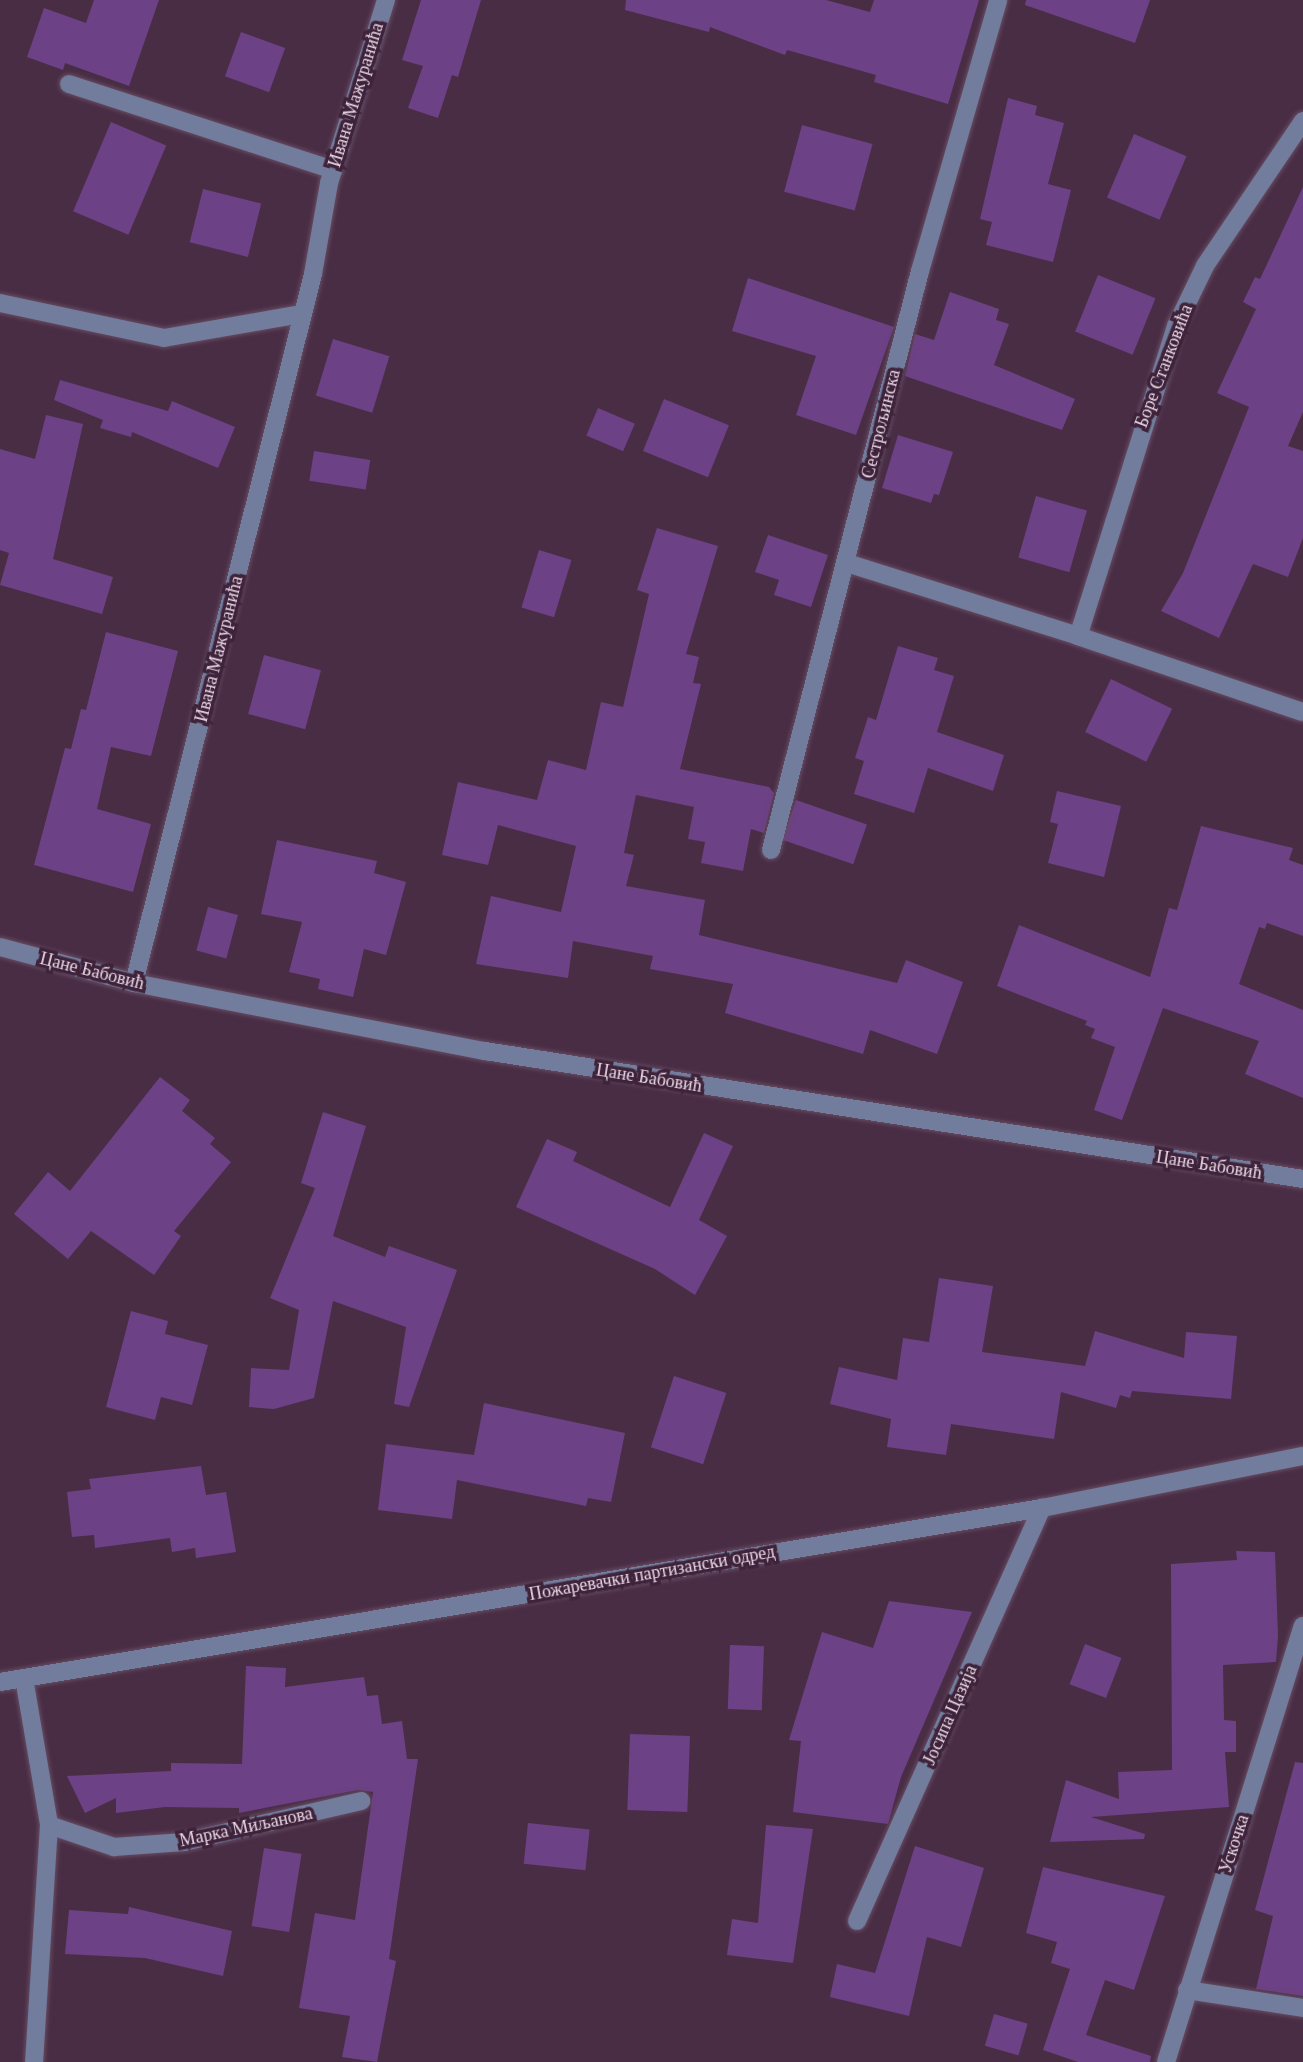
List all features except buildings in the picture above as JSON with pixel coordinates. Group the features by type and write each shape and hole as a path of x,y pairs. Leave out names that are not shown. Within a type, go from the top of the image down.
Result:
{"street":[{"name":"Сестрољинска","path":"771,850 814,670 847,563 920,271 998,0"},
{"name":"Ивана Мажуранића","path":"134,983 302,314 332,170 381,2"},
{"path":"69,85 332,170"},
{"name":"Боре Станковића","path":"1078,636 1176,326 1205,266 1303,121"},
{"path":"0,303 164,338 302,314"},
{"path":"847,563 1078,636 1303,712"},
{"name":"Цане Бабовић","path":"0,947 134,983 499,1053 1303,1179"},
{"name":"Пожаревачки партизански одред","path":"0,1682 1042,1508 1303,1456"},
{"name":"Јосипа Цазија","path":"857,1921 1042,1508"},
{"name":"Ускочка","path":"1166,2062 1303,1626"},
{"path":"24,1678 49,1825 34,2062"},
{"name":"Марка Миљанова","path":"49,1825 114,1847 184,1842 361,1801"},
{"path":"1187,1990 1303,2008"}]}
